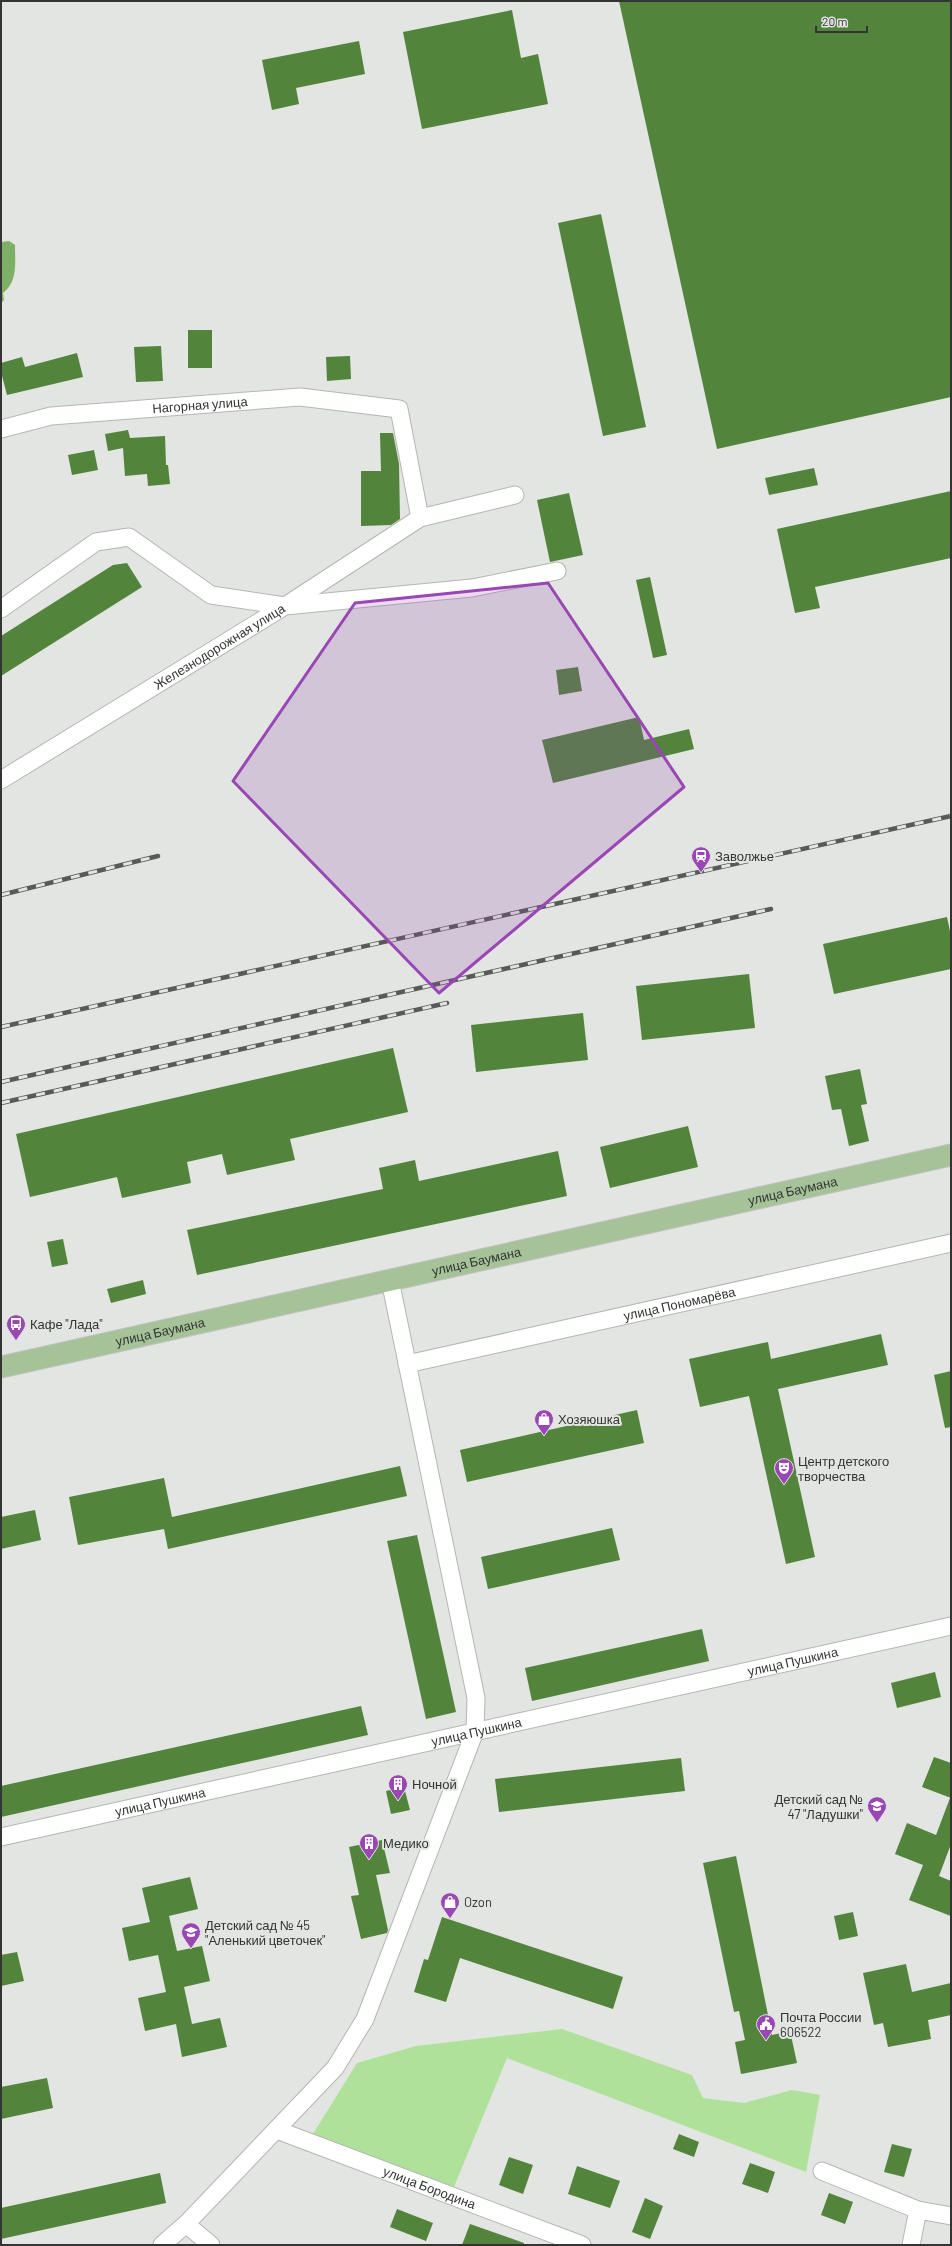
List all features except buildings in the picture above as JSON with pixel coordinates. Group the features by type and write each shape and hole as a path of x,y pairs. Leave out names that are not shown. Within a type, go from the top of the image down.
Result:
{"main road":[{"name":"улица Баумана","path":"1,1367 951,1155"}],"street":[{"name":"Нагорная улица","path":"1,428 51,416 300,397 400,409 420,518"},
{"path":"1,609 96,542 129,537 211,595 285,606 420,518 514,495"},
{"name":"Железнодорожная улица","path":"1,780 285,606 472,588 557,571"},
{"name":"улица Пономарёва","path":"407,1364 951,1243"},
{"path":"162,2245 186,2224 335,2068 365,2019 475,1731 476,1698 390,1280"},
{"name":"улица Пушкина","path":"1,1837 951,1626"},
{"name":"улица Бородина","path":"277,2130 582,2245"},
{"path":"822,2172 918,2210 951,2216"},
{"path":"911,2245 918,2210"},
{"path":"186,2224 211,2245"}],"highlighted area":[{"path":"548,583 684,787 439,993 233,781 355,603"}],"shaded area":[{"path":"9,241 15,245 15,271 11,283 3,293 4,300 1,303 1,242"},
{"path":"562,2029 692,2075 703,2098 744,2103 792,2090 820,2095 806,2172 507,2058 454,2187 313,2134 357,2063 416,2046"}],"railway":[{"path":"1,1027 951,816"},
{"path":"1,895 158,856"},
{"path":"1,1082 771,909"},
{"path":"1,1103 447,1003"}],"place":[{"name":"Заволжье","path":"701,873"},
{"name":"Кафе \"Лада\"","path":"16,1341"},
{"name":"Хозяюшка","path":"544,1436"},
{"name":"Центр детского творчества","path":"784,1485"},
{"name":"Ночной","path":"398,1801"},
{"name":"Детский сад № 47 \"Ладушки\"","path":"877,1823"},
{"name":"Медико","path":"369,1860"},
{"name":"Ozon","path":"450,1919"},
{"name":"Детский сад № 45 \"Аленький цветочек\"","path":"191,1949"},
{"name":"Почта России 606522","path":"766,2041"}]}
